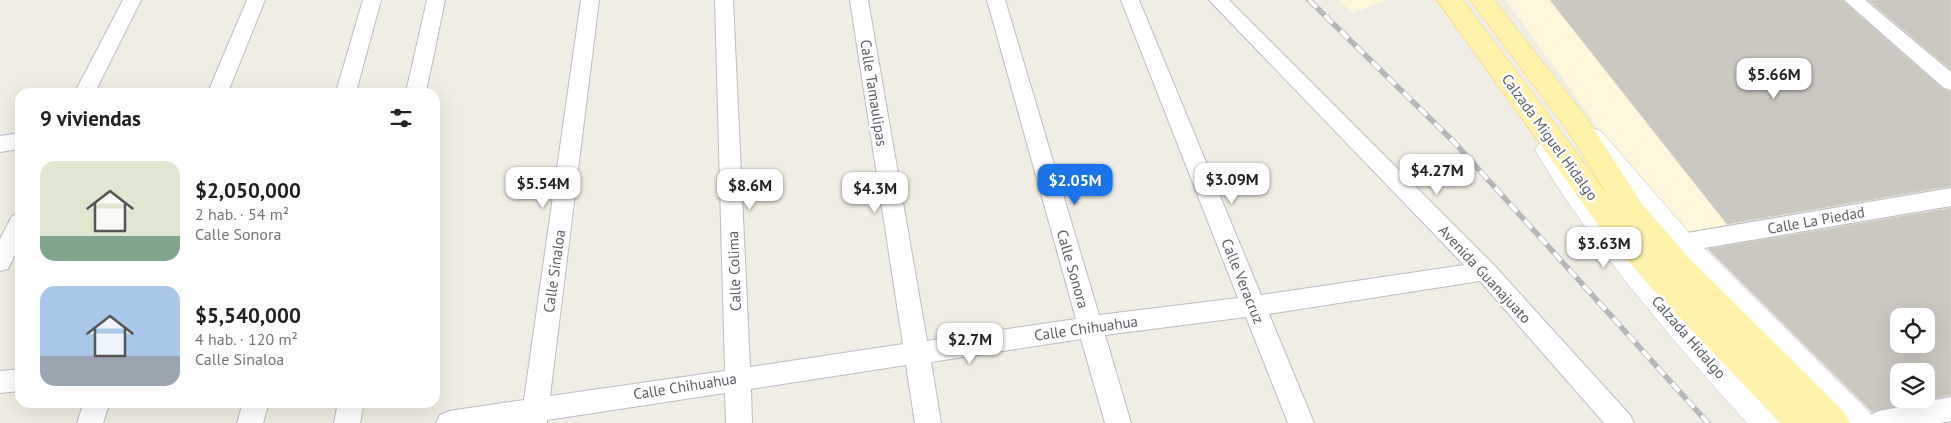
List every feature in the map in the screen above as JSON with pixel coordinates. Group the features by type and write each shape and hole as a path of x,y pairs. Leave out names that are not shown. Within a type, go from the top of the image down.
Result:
{"main road":[{"name":"Calzada Miguel Hidalgo","path":"1449,0 1609,218 1656,275 1801,423"},
{"name":"Calzada Miguel Hidalgo","path":"1482,0 1577,124 1632,212 1680,267 1834,423"}],"street":[{"path":"87,88 132,0"},
{"path":"220,88 256,0"},
{"path":"347,88 372,0"},
{"path":"417,88 436,0"},
{"name":"Calle Sinaloa","path":"535,416 590,0"},
{"name":"Calle Colima","path":"724,0 739,423"},
{"name":"Calle Tamaulipas","path":"859,0 928,423"},
{"name":"Calle Sonora","path":"996,0 1118,423"},
{"name":"Calle Veracruz","path":"1130,0 1301,423"},
{"name":"Avenida Guanajuato","path":"1218,0 1485,271 1621,423"},
{"path":"1853,0 1951,83"},
{"name":"Calzada Hidalgo","path":"1502,71 1562,175 1602,234 1683,332 1766,423"},
{"name":"Calzada Miguel Hidalgo","path":"1577,124 1600,145 1681,243 1859,423"},
{"path":"0,144 15,142"},
{"name":"Calle La Piedad","path":"1681,243 1951,197"},
{"path":"0,262 15,232"},
{"name":"Calle Chihuahua","path":"449,423 535,416 738,378 1090,327 1253,306 1485,271"},
{"path":"0,382 15,380"},
{"path":"90,423 96,408"},
{"path":"250,423 254,408"},
{"path":"347,423 351,408"},
{"path":"1879,423 1951,409"}],"shaded area":[{"path":"1338,0 1387,0 1353,13"},
{"path":"1506,0 1550,0 1734,234 1681,243"}],"building":[{"path":"1550,0 1842,0 1943,89 1951,92 1951,186 1727,224"},
{"path":"1868,0 1951,0 1951,70"},
{"path":"1951,208 1951,395 1935,398 1935,363 1890,363 1891,408 1872,412 1708,249"}],"railway":[{"path":"1309,0 1453,141 1708,423"}]}
